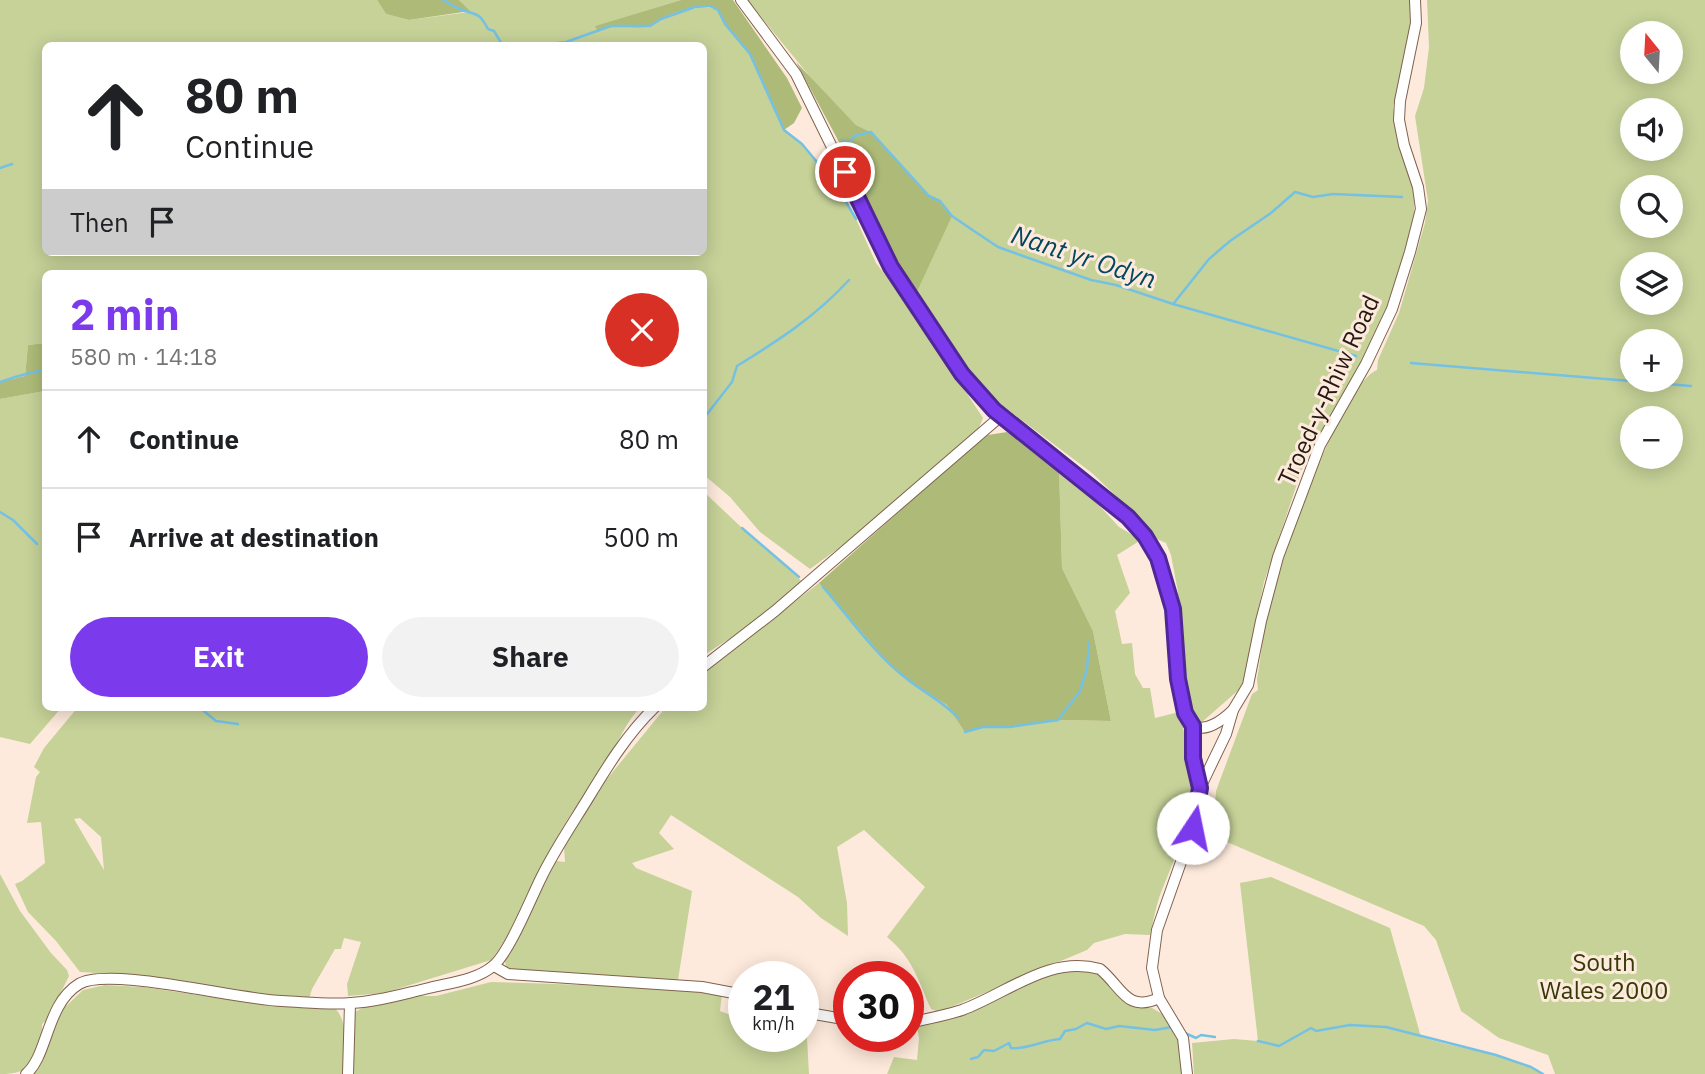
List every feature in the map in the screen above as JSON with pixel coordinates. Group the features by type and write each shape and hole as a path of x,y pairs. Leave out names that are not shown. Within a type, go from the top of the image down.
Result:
{"street":[{"name":"Troed-y-Rhiw Road","path":"741,0 796,74 891,267 962,374 1001,416 1128,517 1145,536 1158,558 1173,609 1178,679 1185,713 1193,726 1193,758 1200,788"},
{"name":"Troed-y-Rhiw Road","path":"1187,1074 1183,1038 1159,998 1152,968 1157,930 1193,828 1200,788 1221,746 1233,710 1248,685 1278,557 1320,445 1366,364 1392,309 1410,252 1420,209 1418,187 1399,120 1400,101 1416,23 1415,0"},
{"path":"707,664 775,611 1001,416"},
{"path":"1193,726 1209,726 1233,710"},
{"path":"26,1074 37,1056 58,1007 80,983 94,979 121,978 279,1001 350,1004 478,975 494,966 519,924 542,876 587,800 636,725 651,711"},
{"path":"924,1019 961,1010 1036,975 1072,965 1100,969 1119,991 1135,1002 1142,1004 1159,998"},
{"path":"494,966 508,974 702,987 728,992"},
{"path":"348,1074 350,1004"}],"green space":[{"path":"0,0 377,0 386,14 409,20 469,12 459,0 681,0 596,26 651,26 689,9 705,7 718,10 725,24 750,54 784,130 802,144 836,185 856,219 876,263 909,305 983,418 977,432 843,545 810,569 760,532 730,497 707,478 707,270 42,270 42,343 28,345 25,376 0,382"},
{"path":"377,0 459,0 470,11 409,20 386,14"},
{"path":"681,0 733,0 787,78 802,108 794,123 784,130 750,54 725,24 718,9 689,9 666,16 646,27 616,27 598,32 595,26"},
{"path":"747,0 1411,0 1412,30 1406,63 1393,106 1397,138 1412,182 1414,198 1407,248 1386,312 1351,382 1304,463 1264,582 1242,687 1202,722 1191,713 1188,703 1178,592 1166,543 1155,538 1138,517 1092,473 990,396 914,298 940,201 929,196 871,132 856,125 816,84"},
{"name":"South Wales 2000","path":"1427,0 1705,0 1705,1074 1555,1074 1548,1055 1499,1038 1461,1011 1436,940 1424,926 1213,836 1216,791 1252,694 1258,690 1257,679 1267,615 1288,544 1331,436 1363,381 1377,370 1378,360 1399,313 1425,223 1428,201 1415,116 1424,88 1429,47"},
{"path":"796,62 856,125 871,132 929,196 940,201 952,216 914,298 839,142"},
{"path":"42,343 42,392 0,399 0,382 25,376 28,345"},
{"path":"42,392 42,711 59,711 30,744 0,737 0,399"},
{"path":"1007,432 1059,466 1062,568 1093,631 1111,721 1058,720 1009,727 983,727 965,732 947,705 906,679 886,660 819,583 966,452 988,435"},
{"path":"1059,466 1119,527 1141,540 1117,555 1130,593 1115,611 1122,644 1132,643 1135,674 1143,688 1150,688 1155,718 1179,712 1189,756 1193,783 1190,810 1159,898 1150,935 1125,934 1094,943 1087,950 939,1012 931,1009 924,993 924,961 909,961 887,937 925,887 864,830 837,847 847,903 848,936 821,918 798,897 671,815 659,833 674,849 632,863 636,868 692,891 678,980 507,970 505,962 556,861 565,862 564,847 602,785 663,711 707,711 707,670 819,583 947,705 966,731 1058,720 1111,721 1093,631 1062,568"},
{"path":"707,495 803,583 740,632 707,653"},
{"path":"75,711 637,711 566,823 509,933 491,960 384,993 348,996 347,984 361,942 344,938 341,949 335,949 309,999 229,992 135,975 80,972 56,941 28,912 15,884 45,863 41,822 27,823 36,777 40,772 34,767 44,748","holes":["80,818 101,837 104,870 74,819"]},
{"path":"0,874 20,911 69,976 47,1020 42,1024 40,1038 28,1065 15,1073 0,1074"},
{"path":"1271,877 1390,928 1421,1037 1499,1056 1543,1074 1194,1074 1192,1043 1234,1039 1258,1041 1240,883"},
{"path":"1072,968 1102,974 1134,1006 1152,1008 1164,1015 1178,1037 1184,1074 887,1074 894,1057 917,1060 918,1052 924,1052 924,1024 959,1015 1052,974"},
{"path":"491,982 722,994 720,1011 728,1014 728,1052 808,1052 809,1074 352,1074 355,1012 412,996 436,996"},
{"path":"105,985 143,987 247,1002 334,1007 344,1029 342,1074 33,1074 59,1013 83,990"}],"waterway":[{"name":"Nant yr Odyn","path":"443,0 479,16 501,42"},
{"name":"Nant yr Odyn","path":"566,42 611,26 650,26 661,19 695,7 710,6 718,10 725,24 750,54 784,130 802,144 836,185 856,219"},
{"name":"Nant yr Odyn","path":"843,141 849,143 854,136 871,132 929,196 940,201 952,216 998,247 1091,280 1356,356"},
{"path":"0,168 12,164"},
{"path":"1174,303 1209,259 1295,192 1313,197 1333,194 1402,197"},
{"path":"707,414 732,382 737,366 810,317 849,280"},
{"name":"Nant yr Odyn","path":"1411,363 1691,386"},
{"path":"0,382 42,371"},
{"path":"0,512 13,520 37,544"},
{"path":"742,528 799,577"},
{"path":"823,587 884,659 958,718"},
{"path":"965,732 983,727 1009,727 1058,720 1080,691 1087,669 1089,642"},
{"path":"204,711 216,721 238,724"},
{"path":"971,1059 978,1057 984,1050 994,1051 1009,1043 1011,1048 1016,1048 1060,1039 1065,1031 1087,1023 1106,1029 1119,1026 1155,1030 1172,1027"},
{"path":"1258,1041 1279,1046 1311,1028 1316,1031 1350,1025 1386,1027 1496,1055 1543,1074"},
{"path":"1185,1033 1196,1038 1201,1035 1215,1037"}],"route":[{"path":"845,172 891,267 962,374 994,410 1128,517 1145,536 1158,558 1173,609 1178,679 1183,704 1193,726 1193,758 1200,788 1193,828"}]}
